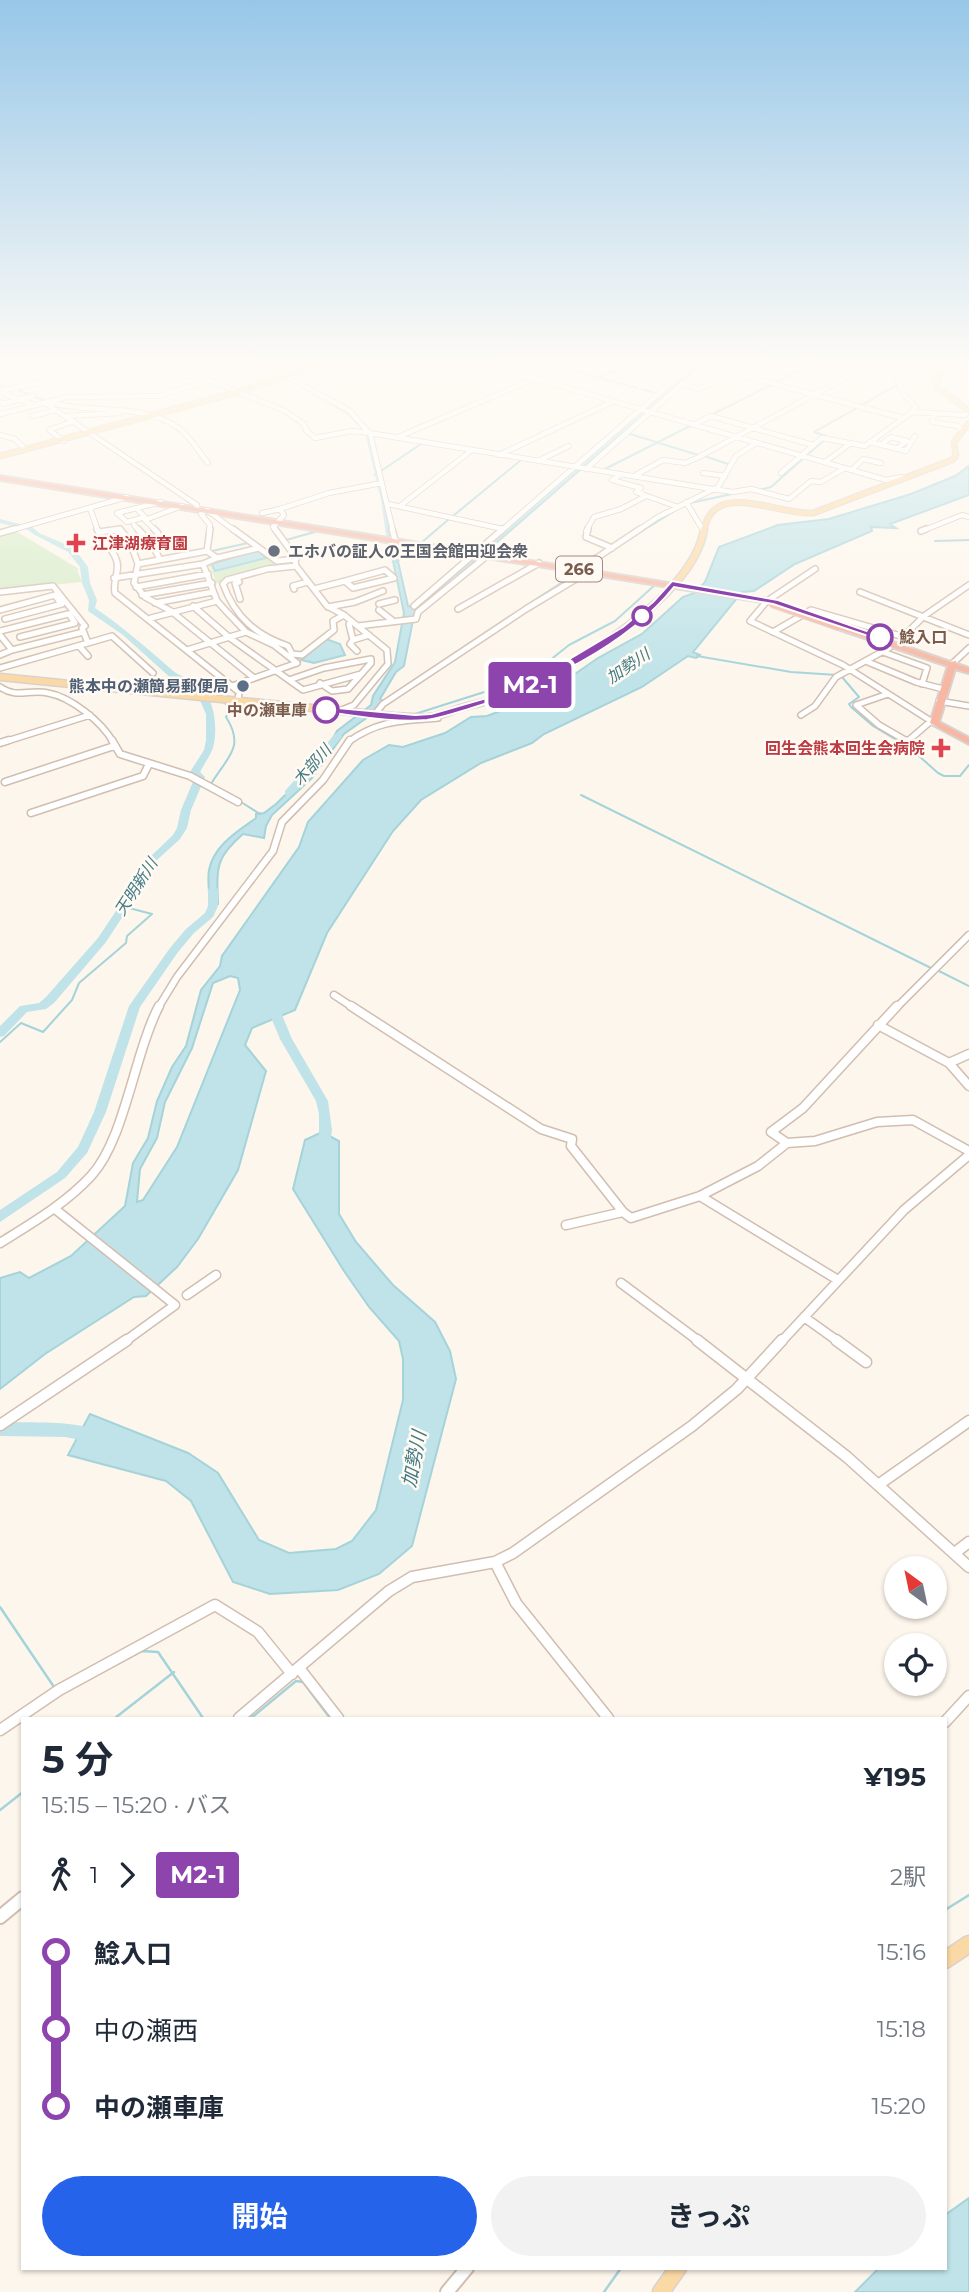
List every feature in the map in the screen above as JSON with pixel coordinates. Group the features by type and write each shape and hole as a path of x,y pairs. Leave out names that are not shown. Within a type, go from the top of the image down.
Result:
{"highway":[{"name":"266","path":"0,478 675,584 771,602 952,664"},
{"path":"969,670 952,664 932,722 969,741"}],"main road":[{"path":"0,677 339,711 431,717 481,703 537,682 626,629 656,604 683,575 700,549 710,512 730,503 751,502 809,514 928,469"},
{"path":"947,1959 969,1944"},
{"path":"662,2292 677,2270"}],"street":[{"path":"143,469 197,505 197,508"},
{"path":"378,469 388,504 392,539"},
{"path":"400,506 447,469"},
{"path":"414,606 573,469"},
{"path":"586,469 733,492 754,490 790,499 811,481 821,482 843,469"},
{"path":"634,476 647,469"},
{"path":"580,569 686,502 719,485 729,469"},
{"path":"781,473 787,469"},
{"path":"853,469 889,480 913,475"},
{"path":"702,473 725,476"},
{"path":"620,475 612,480 641,488 636,492 678,507"},
{"path":"262,513 329,493 382,483"},
{"path":"754,490 765,483"},
{"path":"612,548 586,537 585,532 594,517 621,509 646,496"},
{"path":"0,533 127,497"},
{"path":"130,542 147,539 144,532 117,513 161,502"},
{"path":"686,502 703,530"},
{"path":"388,504 503,528"},
{"path":"160,560 153,545 158,542 158,533 145,520 182,506"},
{"path":"90,508 99,532 116,557 118,565 114,578 115,593 121,600 151,618 239,692 238,700"},
{"path":"127,522 145,517 136,509"},
{"path":"280,509 284,515 273,527 296,559 296,566 328,607 344,615 387,650 388,664 354,705 339,711"},
{"path":"207,551 210,525 201,514 207,510 277,561 296,559"},
{"path":"922,531 969,514"},
{"path":"99,532 134,525"},
{"path":"120,528 130,542 138,564 133,577 142,595 171,611 254,678"},
{"path":"114,578 203,564 259,548"},
{"path":"138,564 207,551 217,558"},
{"path":"358,651 350,643 353,640 349,624 416,619 418,612 487,555"},
{"path":"458,609 539,563"},
{"path":"203,564 217,601 246,632 274,645 297,663 232,686"},
{"path":"296,566 267,569 237,577 223,584 228,601 254,629 266,633 268,639 288,646 292,654 302,655 334,630 332,621 344,615"},
{"path":"815,569 750,621 853,670 932,722 909,740 905,740 879,725 856,705 888,694"},
{"path":"314,589 345,580 385,570 394,579 353,589 345,580"},
{"path":"375,714 383,704 457,654 589,571"},
{"path":"136,587 208,574"},
{"path":"237,577 239,582 235,583 240,599"},
{"path":"294,589 293,586 309,582"},
{"path":"142,595 212,583"},
{"path":"773,632 811,610 903,638 924,616 969,585"},
{"path":"0,592 53,586 85,625 82,628 88,643"},
{"path":"328,607 386,591"},
{"path":"155,603 213,592"},
{"path":"860,592 969,635"},
{"path":"961,593 969,596"},
{"path":"20,638 75,623 55,595 0,612 20,638 37,657"},
{"path":"369,597 382,605 393,621"},
{"path":"382,605 395,600"},
{"path":"151,618 217,601"},
{"path":"5,619 62,604"},
{"path":"193,607 229,637 303,690 320,683 361,674"},
{"path":"12,650 3,642 0,633 68,614"},
{"path":"0,655 83,632"},
{"path":"187,650 246,632"},
{"path":"353,640 369,635"},
{"path":"0,668 112,636 153,673 146,677"},
{"path":"50,641 73,657"},
{"path":"79,646 88,656"},
{"path":"801,715 815,706 836,677 868,662 889,648"},
{"path":"952,664 969,648"},
{"path":"883,652 927,668 922,684"},
{"path":"289,680 324,668 371,659 371,663 348,690 332,691 320,683"},
{"path":"868,662 922,684 943,689"},
{"path":"0,687 10,694 18,695 41,691 50,693 90,715 106,729 120,754 148,766 199,780 214,792 238,802"},
{"path":"939,701 969,706"},
{"path":"0,1244 58,1212 85,1183 108,1152 146,1031 161,1002 273,851 282,822 323,780 346,743 366,729 386,722 436,719 481,703"},
{"path":"0,743 90,715"},
{"path":"5,782 114,746"},
{"path":"31,813 143,776 148,766"},
{"path":"787,1143 771,1132 803,1108 878,1025 969,935"},
{"path":"240,1717 389,1591 412,1577 495,1562 513,1553 692,1426 737,1389 904,1210 969,1153 913,1120 877,1122 816,1141 787,1143 758,1166 700,1196 631,1218 623,1212 571,1146 572,1139 541,1129 334,995"},
{"path":"878,1025 949,1063 969,1086"},
{"path":"949,1063 969,1054"},
{"path":"700,1196 838,1280"},
{"path":"0,1425 176,1305 58,1212"},
{"path":"566,1225 623,1212"},
{"path":"187,1295 216,1275"},
{"path":"621,1283 746,1377 878,1485 956,1552 969,1567"},
{"path":"804,1317 866,1362"},
{"path":"878,1485 969,1422"},
{"path":"956,1552 969,1542"},
{"path":"495,1562 516,1603 607,1717"},
{"path":"0,1730 59,1690 215,1605 258,1632 337,1717"},
{"path":"947,1720 969,1696"},
{"path":"0,1917 21,1900"},
{"path":"447,2292 465,2270"}],"green space":[{"path":"14,530 79,569 77,570 82,582 0,590 0,534"},
{"path":"269,558 294,560 294,565 268,567 217,584 209,565 212,565 214,572"}],"water":[{"path":"574,469 581,469 441,591 413,620 404,666 396,672 380,699 384,702 375,712 344,734 312,778 272,815 264,838 243,834 227,851 219,865 218,904 209,903 209,870 221,846 256,818 256,814 264,813 276,804 321,760 337,731 371,705 373,696 395,662 404,613 389,542 394,543 408,606 415,607"},
{"path":"969,469 969,495 890,524 896,528 871,527 872,531 795,564 754,591 742,592 693,652 700,655 696,658 688,656 642,687 544,734 532,743 481,763 421,800 393,831 327,933 295,1010 252,1028 245,1045 266,1071 238,1170 198,1239 177,1267 146,1296 134,1297 45,1354 0,1389 0,1278 20,1272 29,1278 71,1256 125,1206 133,1163 148,1138 157,1101 172,1067 186,1046 201,990 220,966 222,956 299,847 308,822 363,760 389,745 403,747 445,733 471,717 487,716 546,694 598,658 642,634 683,597 695,593 705,582 719,547 778,525 829,519 911,494","holes":["230,976 238,978 240,990 177,1147 143,1200 137,1202 140,1169 157,1138 165,1102 192,1048 213,983"]},
{"path":"257,550 266,558 215,571 212,564"},
{"path":"326,639 340,644 345,655 314,663 301,660"},
{"path":"322,1132 339,1141 339,1214 356,1242 393,1285 435,1322 450,1351 456,1379 412,1546 379,1574 338,1590 270,1594 233,1582 191,1501 166,1481 68,1455 90,1414 188,1453 218,1473 259,1540 289,1553 336,1549 352,1541 376,1510 403,1400 403,1359 399,1341 369,1307 293,1189 305,1140"},
{"path":"969,2198 969,2292 855,2292 877,2270 947,2270 947,2214"}],"waterway":[{"path":"376,469 393,555"},
{"path":"375,475 384,469"},
{"path":"453,516 510,469"},
{"path":"759,490 771,487 791,469"},
{"path":"690,503 732,494"},
{"path":"639,533 673,512"},
{"path":"421,543 449,519"},
{"name":"天明新川","path":"0,521 30,528 71,550 84,567 86,583 93,600 91,609 126,633 176,678 195,686 210,714 208,750 195,772 200,777 177,837 153,859 102,940 50,1000 42,1006 24,1009 0,1033"},
{"path":"286,540 318,531"},
{"path":"935,541 969,540"},
{"path":"212,551 248,543"},
{"path":"396,562 417,546"},
{"path":"530,603 578,572"},
{"path":"415,714 516,682 539,669 569,645 615,621 656,584"},
{"path":"454,654 517,612"},
{"path":"697,656 791,672 837,675"},
{"path":"842,677 859,697 849,704 851,707 873,726 910,748 938,773 944,776 960,776 969,765"},
{"path":"359,695 369,683"},
{"path":"211,784 228,760 234,745 232,728 226,717 230,709 224,702"},
{"name":"木部川","path":"288,793 338,736"},
{"path":"581,795 933,969"},
{"path":"241,802 260,814"},
{"name":"木部川","path":"0,1217 61,1175 83,1150 100,1112 135,1006 174,950 190,931 209,915 213,906 213,889"},
{"path":"0,1042 21,1023 43,1032 72,1000 79,983 126,943 127,936 152,914 125,907"},
{"path":"939,971 969,986"},
{"name":"加勢川","path":"271,1003 286,1039 322,1101 325,1114 325,1149"},
{"name":"加勢川","path":"0,1429 65,1430 96,1436"},
{"path":"0,1607 54,1687"},
{"path":"59,1695 142,1651 158,1652 172,1673"},
{"path":"116,1717 172,1673"},
{"path":"172,1673 202,1717"},
{"path":"252,1717 296,1681 303,1682 329,1717"},
{"path":"0,1810 21,1794"},
{"path":"947,1909 969,1895"},
{"path":"604,2292 620,2270"}],"bus line":[{"name":"M2-1","path":"326,710 431,717 510,694 537,682 583,652 626,629 656,604 672,584 775,601 880,637"}],"place":[{"name":"江津湖療育園","path":"76,543"},
{"name":"エホバの証人の王国会館田迎会衆","path":"274,551"},
{"name":"鯰入口","path":"880,637"},
{"name":"熊本中の瀬簡易郵便局","path":"243,686"},
{"name":"中の瀬車庫","path":"326,710"},
{"name":"回生会熊本回生会病院","path":"941,748"}]}
